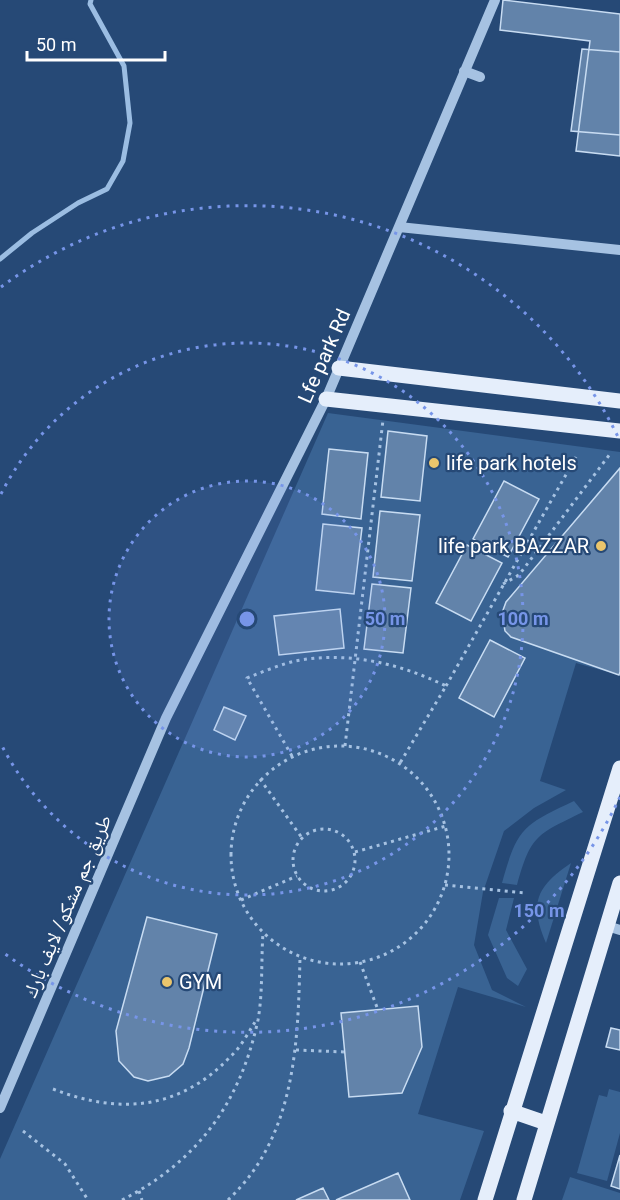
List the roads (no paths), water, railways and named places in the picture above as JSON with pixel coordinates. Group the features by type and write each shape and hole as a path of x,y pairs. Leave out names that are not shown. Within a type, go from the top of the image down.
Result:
{"main road":[{"path":"339,368 620,401"},
{"path":"326,399 620,431"},
{"path":"485,1200 620,768"},
{"path":"524,1200 546,1123 613,928 620,883"},
{"path":"511,1111 546,1123"}],"street":[{"name":"Lfe park Rd","path":"166,718 326,399 495,0"},
{"path":"464,71 480,77"},
{"path":"399,226 620,250"},
{"name":"طريق جم مشكو/ لايف بارك","path":"0,1108 166,718"}],"waterway":[{"path":"0,259 32,233 78,203 107,189 123,161 130,123 124,66 90,4 91,0"}],"place":[{"name":"life park hotels","path":"434,463"},
{"name":"life park BAZZAR","path":"601,546"},
{"name":"GYM","path":"167,982"}]}
